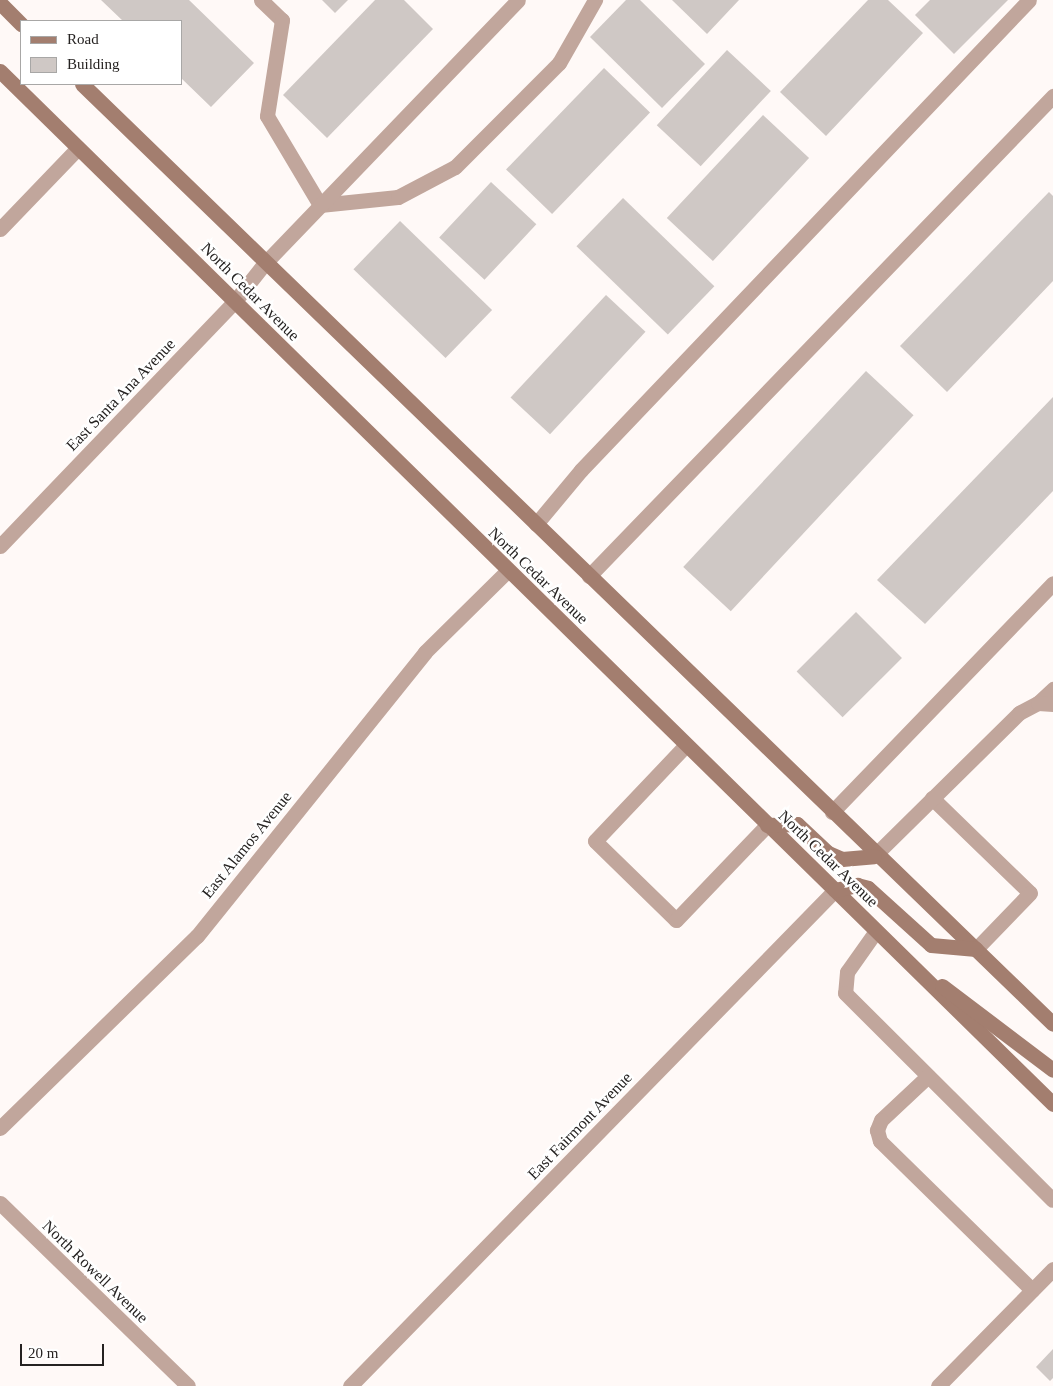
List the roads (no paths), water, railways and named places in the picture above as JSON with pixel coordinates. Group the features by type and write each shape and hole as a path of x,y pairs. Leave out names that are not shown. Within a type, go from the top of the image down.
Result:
{"main road":[{"path":"0,3 20,23"},
{"name":"North Cedar Avenue","path":"0,72 235,301 507,571 1053,1104"},
{"name":"North Cedar Avenue","path":"83,85 264,264 536,524 832,812 874,856 976,949 1053,1024"},
{"path":"767,825 797,824 828,853 842,859 874,856"},
{"path":"835,890 857,885 868,888 931,945 976,949"},
{"path":"904,959 1023,1043 1053,1070"}],"street":[{"path":"262,0 282,20 267,116 320,205 398,197 455,166 559,63 595,0"},
{"name":"East Santa Ana Avenue","path":"0,546 235,301 264,264 518,0"},
{"path":"536,524 581,470 1029,0"},
{"path":"589,576 1053,96"},
{"path":"0,229 78,148"},
{"name":"East Alamos Avenue","path":"0,1128 196,936 426,652 507,571"},
{"path":"832,812 1053,583"},
{"path":"874,856 1019,713 1046,704 1053,689"},
{"path":"686,745 595,842 676,920 767,825"},
{"path":"932,798 1030,893 976,949"},
{"name":"East Fairmont Avenue","path":"350,1386 835,890"},
{"path":"876,931 847,972 845,994 1053,1200"},
{"path":"928,1076 881,1120 877,1130 880,1141 1032,1290"},
{"name":"North Rowell Avenue","path":"0,1203 188,1386"},
{"path":"938,1386 1053,1269"}]}
